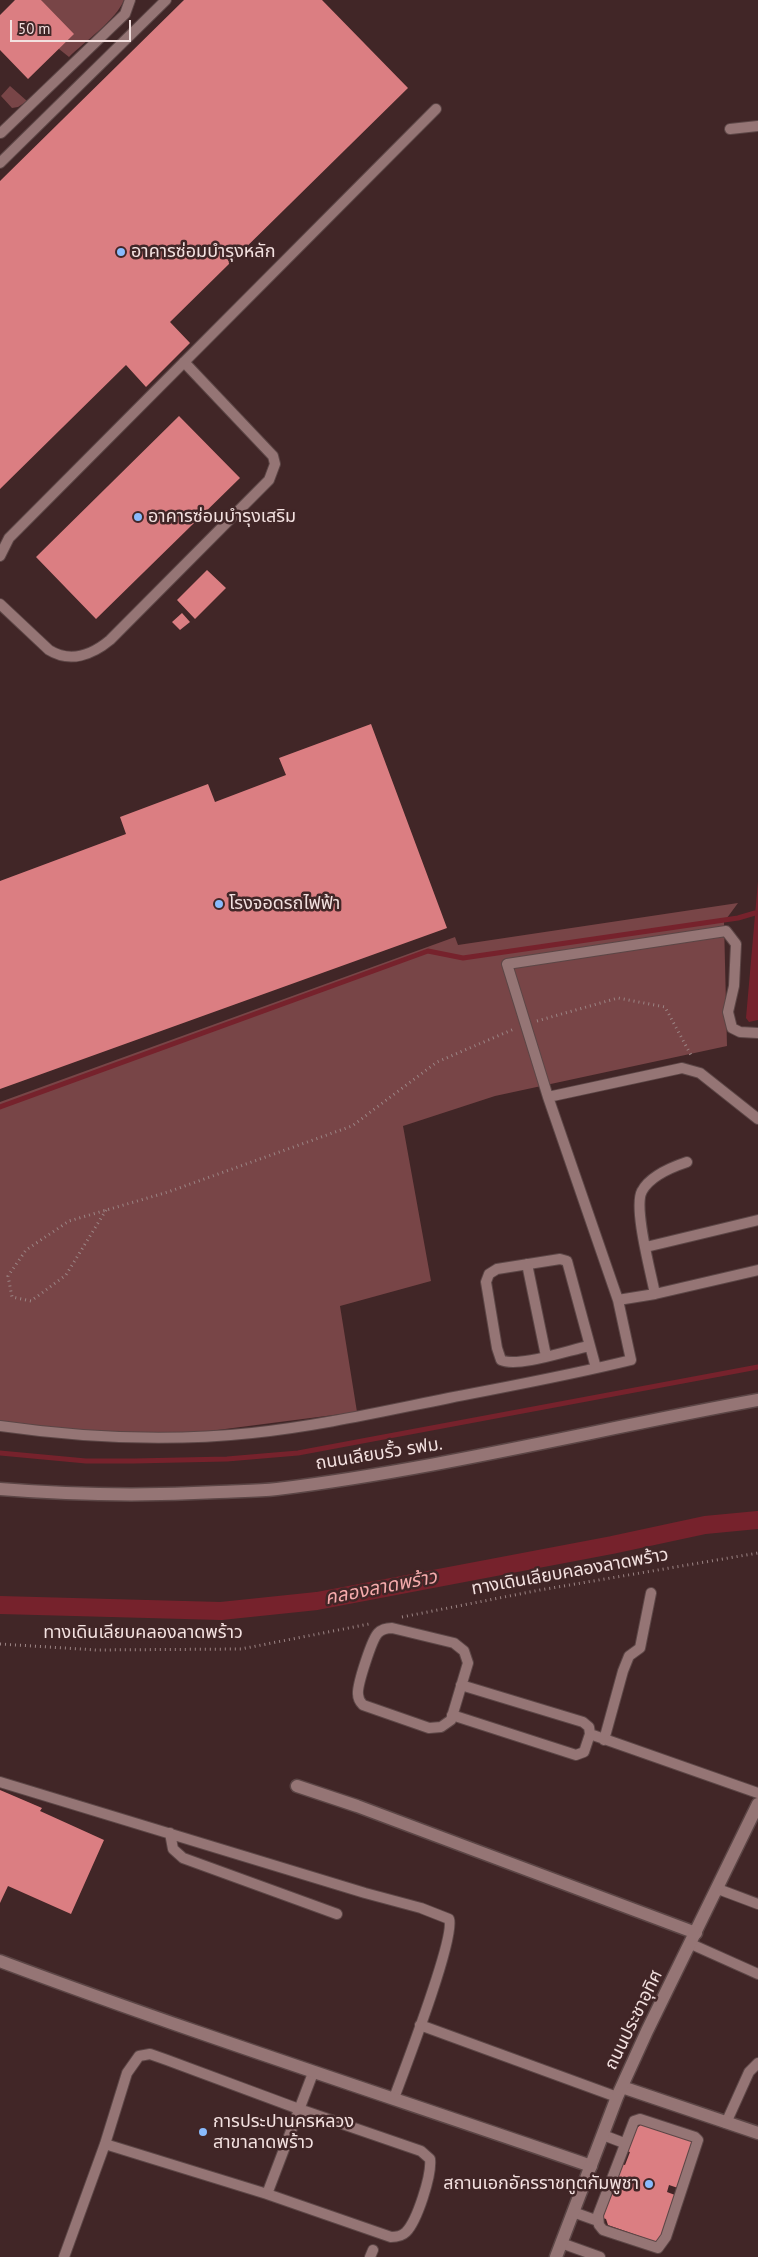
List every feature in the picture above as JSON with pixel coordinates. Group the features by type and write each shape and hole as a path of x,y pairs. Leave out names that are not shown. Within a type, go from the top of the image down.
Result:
{"street":[{"name":"ถนนเลียบรั้ว รฟม.","path":"0,1488 53,1493 177,1494 276,1489 467,1458 657,1418 758,1400"},
{"path":"297,1786 357,1806 694,1938"},
{"name":"ถนนประชาอุทิศ","path":"556,2257 620,2092 647,2031 756,1812"},
{"path":"0,1961 313,2073 394,2098 591,2166"},
{"path":"620,2092 758,2133"}],"lane":[{"path":"0,132 125,14 130,0"},
{"path":"0,163 166,0"},
{"path":"0,556 9,538 436,109"},
{"path":"730,129 758,126"},
{"path":"0,604 49,650 58,656 68,658 93,652 110,640 269,480 276,464 269,450 184,362"},
{"path":"0,1426 82,1437 171,1438 251,1433 300,1427 631,1360 618,1300 548,1097 507,964 726,931 736,944 734,986 728,1012 732,1028 740,1032 758,1032"},
{"path":"548,1097 682,1068 700,1073 758,1119"},
{"path":"655,1294 639,1213 641,1192 668,1169 687,1162"},
{"path":"646,1246 758,1220"},
{"path":"589,1346 546,1356 506,1362 501,1360 496,1348 486,1282 487,1277 497,1270 526,1264 560,1259 567,1261 596,1368"},
{"path":"526,1264 546,1356"},
{"path":"618,1300 655,1294 758,1270"},
{"path":"604,1740 626,1663 629,1656 640,1648 651,1593"},
{"path":"392,1628 454,1643 464,1651 468,1663 452,1715 446,1724 436,1728 363,1705 358,1697 358,1688 375,1636 383,1629 392,1628"},
{"path":"452,1715 576,1755 583,1753 590,1734 589,1727 583,1722 461,1685"},
{"path":"590,1734 758,1793"},
{"path":"0,1782 365,1893 422,1908 449,1918 451,1924 445,1951 394,2098"},
{"path":"170,1833 174,1850 183,1858 336,1914"},
{"path":"718,1889 758,1904"},
{"path":"694,1938 758,1974"},
{"path":"420,2025 620,2092"},
{"path":"64,2257 105,2144 128,2073 139,2056 150,2054 299,2109 421,2151 430,2159 427,2186 406,2232 399,2236 391,2237 267,2194 105,2144"},
{"path":"726,2122 749,2072 758,2063"},
{"path":"267,2194 313,2073"},
{"path":"640,2119 695,2137 698,2140 666,2237 658,2248 603,2230 598,2220 598,2215 624,2143 634,2121 640,2119"},
{"path":"603,2135 624,2143"},
{"path":"573,2212 598,2220"},
{"path":"561,2243 600,2257"}],"path":[{"path":"106,1210 66,1275 31,1301 12,1297 8,1276 26,1250 69,1221 106,1210 168,1192 352,1126 437,1062 525,1024 618,998 665,1008 700,1073"},
{"name":"ทางเดินเลียบคลองลาดพร้าว","path":"395,1619 540,1590 758,1553"},
{"name":"ทางเดินเลียบคลองลาดพร้าว","path":"0,1644 96,1650 241,1650 376,1622"}],"shaded area":[{"path":"41,0 124,0 120,8 107,23 69,57 59,49"},
{"path":"10,86 27,101 18,107 12,108 1,96"},
{"path":"758,881 758,1020 749,1022 746,1018"},
{"path":"738,903 724,922 727,1046 495,1096 403,1126 431,1281 340,1306 357,1412 171,1436 84,1433 0,1422 0,1102 455,937 458,945"}],"building":[{"path":"15,0 41,0 74,34 28,79 0,50 0,15"},
{"name":"อาคารซ่อมบำรุงหลัก","path":"184,0 322,0 408,88 170,322 190,343 146,387 126,365 0,489 0,181"},
{"name":"อาคารซ่อมบำรุงเสริม","path":"179,416 240,478 96,619 36,557"},
{"path":"207,570 226,588 195,619 177,600"},
{"path":"182,613 190,622 180,630 172,622"},
{"name":"โรงจอดรถไฟฟ้า","path":"371,724 447,928 0,1089 0,881 126,834 120,817 208,784 215,802 286,775 279,758"},
{"path":"0,1790 42,1808 40,1811 104,1840 71,1914 8,1886 0,1903"},
{"name":"สถานเอกอัครราชทูตกัมพูชา","path":"642,2124 694,2141 678,2188 669,2185 667,2192 675,2195 659,2243 608,2225 606,2219 603,2218 611,2193 616,2194 620,2183 615,2182 621,2164 625,2165 630,2152 626,2151 635,2125 638,2127"}],"waterway":[{"path":"0,1107 428,951 463,958 738,918 755,913"},
{"path":"0,1453 86,1461 227,1459 298,1453 758,1367"},
{"name":"คลองลาดพร้าว","path":"0,1605 221,1611 317,1601 612,1545 705,1525 758,1520"}],"place":[{"name":"อาคารซ่อมบำรุงหลัก","path":"121,252"},
{"name":"อาคารซ่อมบำรุงเสริม","path":"138,517"},
{"name":"โรงจอดรถไฟฟ้า","path":"219,904"},
{"name":"การประปานครหลวง สาขาลาดพร้าว","path":"203,2132"},
{"name":"สถานเอกอัครราชทูตกัมพูชา","path":"649,2184"}]}
